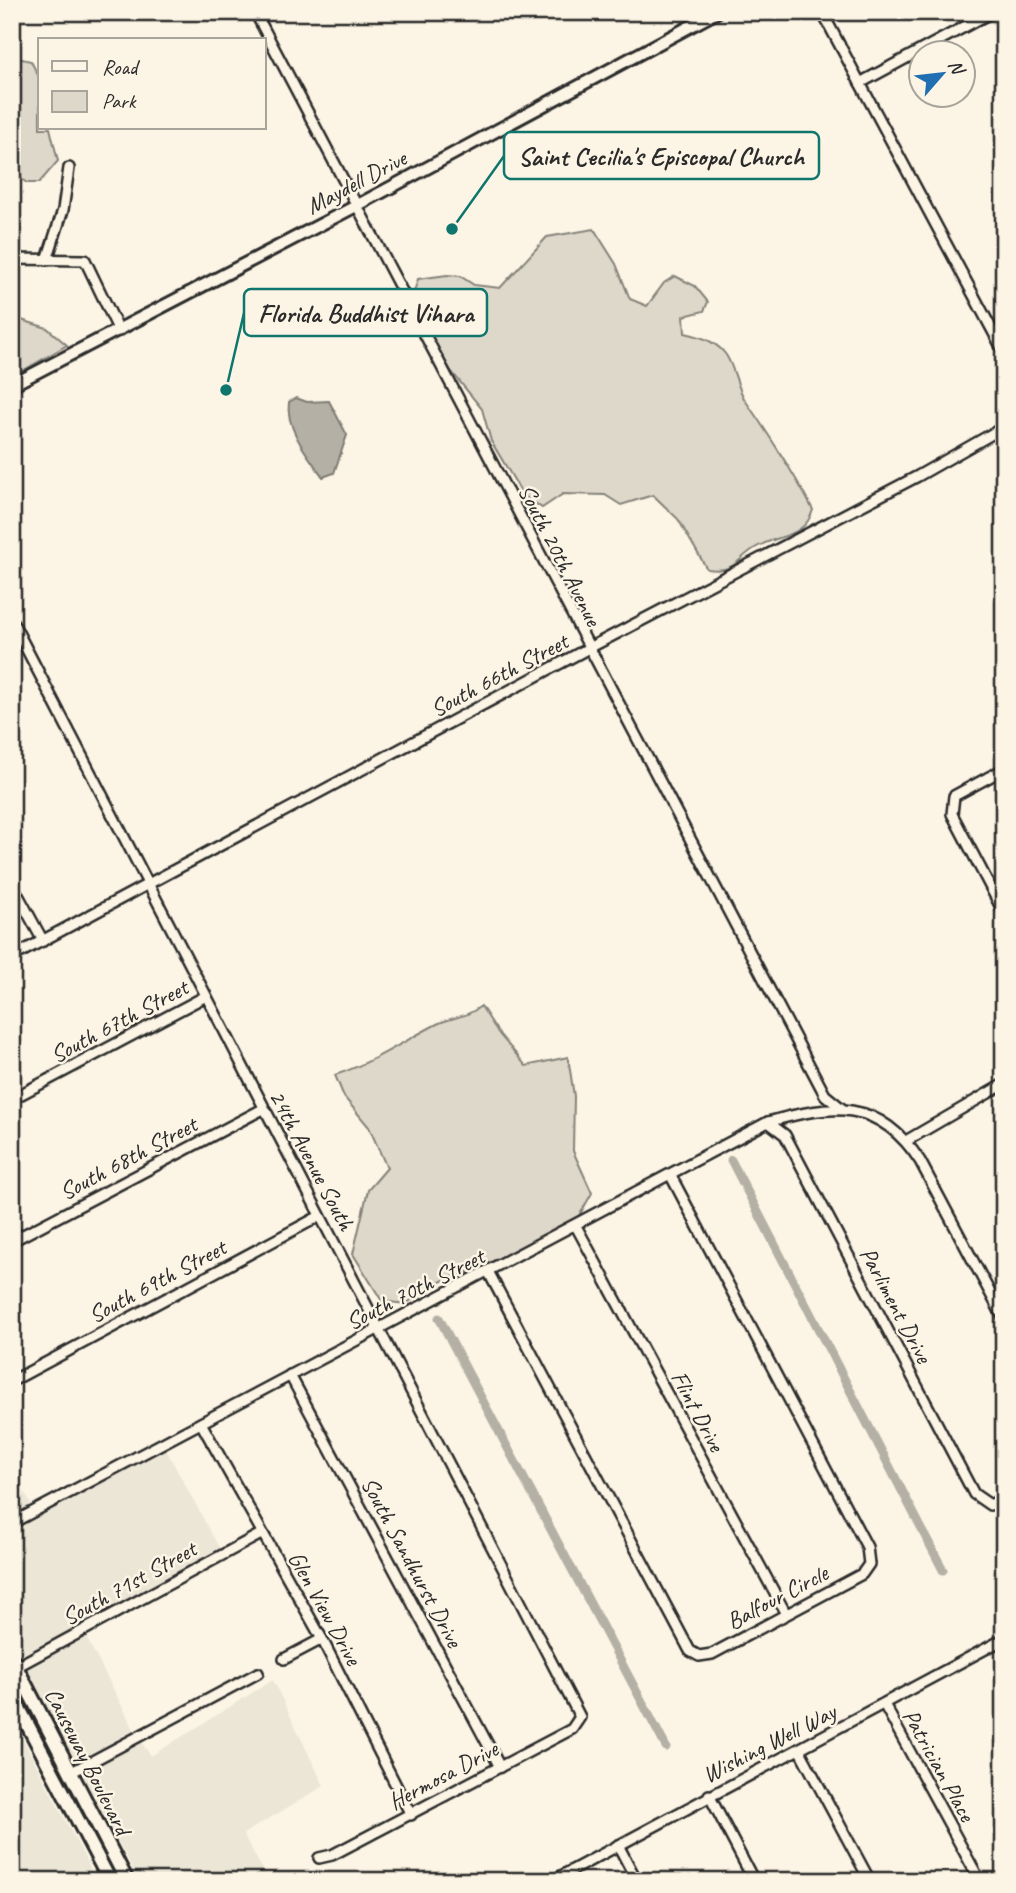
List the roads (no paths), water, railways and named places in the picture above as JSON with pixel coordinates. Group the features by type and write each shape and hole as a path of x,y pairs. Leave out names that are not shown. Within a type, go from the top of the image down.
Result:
{"main road":[{"name":"Causeway Boulevard","path":"14,1663 127,1881"},
{"name":"Causeway Boulevard","path":"12,1695 110,1881"}],"street":[{"name":"South 20th Avenue","path":"255,12 358,205 587,649 825,1096 841,1108"},
{"name":"Maydell Drive","path":"12,385 358,205 718,12"},
{"path":"822,12 1004,352"},
{"path":"860,83 992,12"},
{"path":"47,260 63,210 69,168"},
{"path":"12,259 85,260 119,331"},
{"name":"South 66th Street","path":"12,957 587,649 918,477 1004,427"},
{"name":"24th Avenue South","path":"12,621 150,883 262,1109 380,1327 580,1717"},
{"path":"1004,769 954,796 952,814 1004,913"},
{"path":"12,884 43,941"},
{"name":"South 67th Street","path":"12,1099 206,996"},
{"path":"906,1141 1004,1084"},
{"path":"841,1108 866,1114 906,1141 920,1161 1004,1319"},
{"name":"South 70th Street","path":"12,1523 380,1327 489,1273 768,1122 810,1110 841,1108"},
{"name":"South 68th Street","path":"12,1241 262,1109"},
{"name":"Parliment Drive","path":"768,1122 785,1135 974,1494 990,1505 1004,1497"},
{"name":"Balfour Circle","path":"489,1273 690,1651 699,1656 712,1654 862,1574 870,1557 671,1176"},
{"name":"South 69th Street","path":"12,1381 320,1216"},
{"name":"Flint Drive","path":"576,1226 786,1614"},
{"name":"South Sandhurst Drive","path":"290,1375 500,1767"},
{"name":"Glen View Drive","path":"201,1423 322,1639 411,1815"},
{"name":"South 71st Street","path":"14,1663 261,1534"},
{"path":"284,1659 322,1639"},
{"name":"Wishing Well Way","path":"552,1881 1004,1639"},
{"path":"70,1773 258,1673"},
{"name":"Patrician Place","path":"884,1704 980,1881"},
{"name":"Hermosa Drive","path":"319,1858 332,1855 411,1815 572,1729 580,1717"},
{"path":"799,1749 870,1881"},
{"path":"709,1796 754,1881"},
{"path":"618,1844 637,1881"}],"waterway":[{"path":"731,1160 943,1570"},
{"path":"439,1318 666,1747"}],"place":[{"name":"Saint Cecilia's Episcopal Church","path":"452,229"},
{"name":"Florida Buddhist Vihara","path":"226,390"}]}
